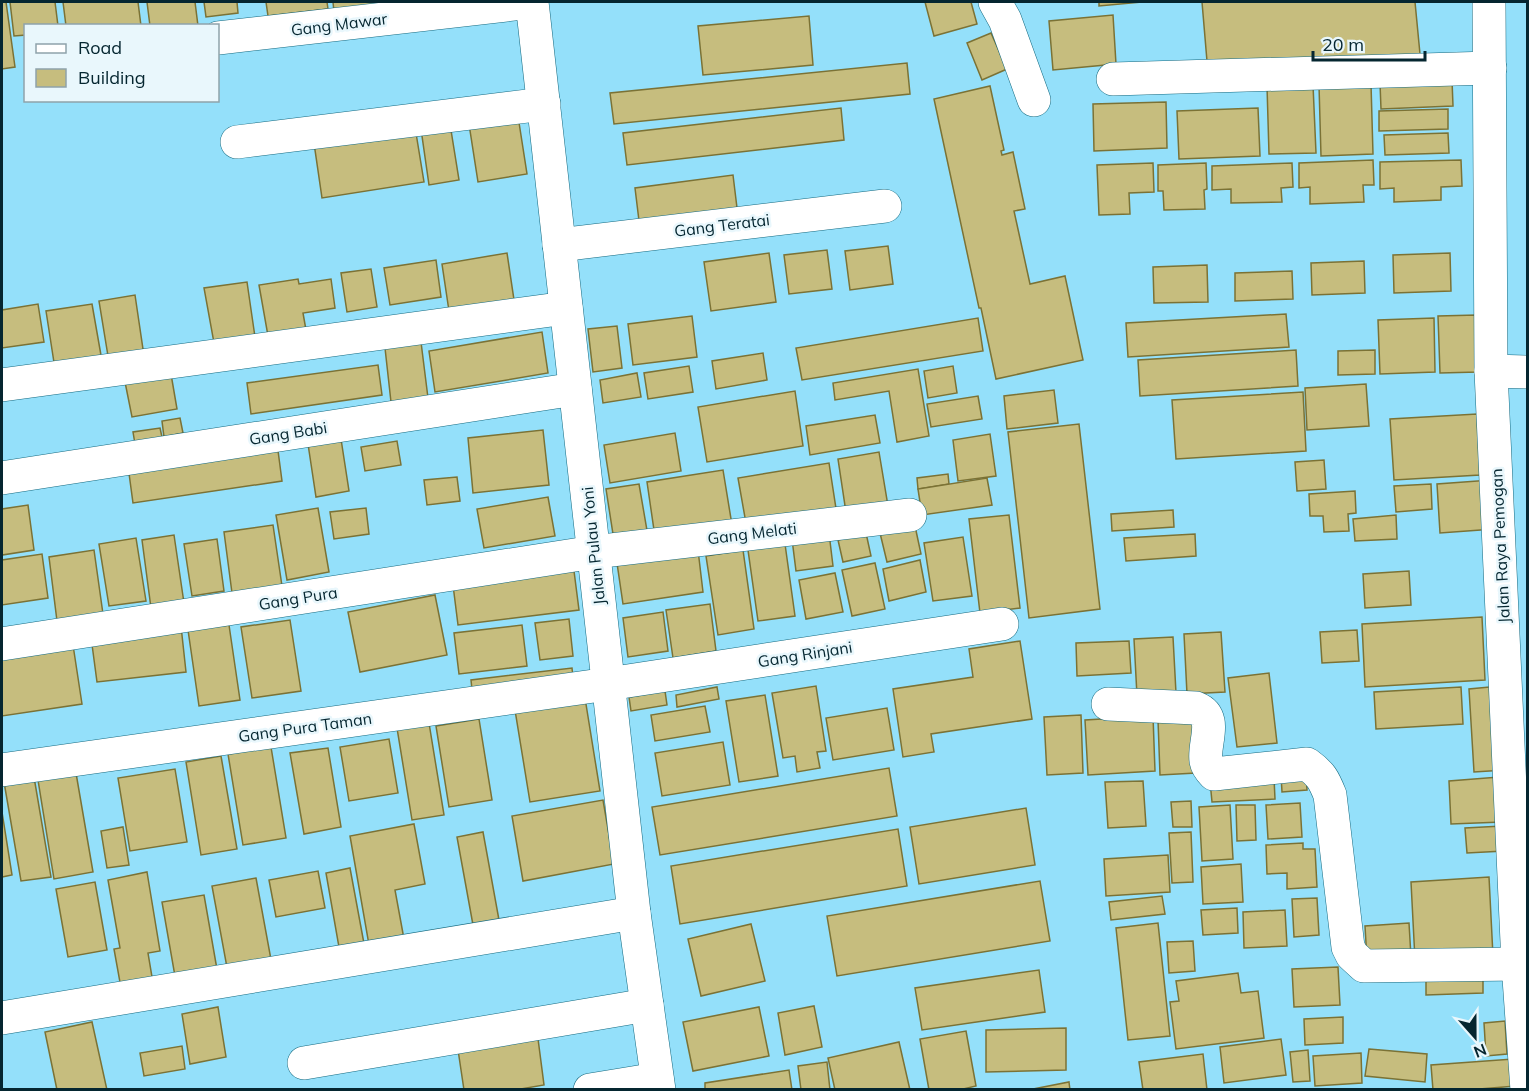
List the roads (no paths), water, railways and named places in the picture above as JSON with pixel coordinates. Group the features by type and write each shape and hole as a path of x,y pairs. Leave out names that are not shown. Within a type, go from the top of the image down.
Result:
{"street":[{"name":"Gang Mawar","path":"219,38 532,2"},
{"name":"Jalan Pulau Yoni","path":"532,2 634,913 658,1084"},
{"path":"995,2 1005,20 1034,100"},
{"name":"Jalan Raya Pemogan","path":"1489,2 1491,371 1518,963 1527,1089"},
{"path":"1113,79 1490,68"},
{"path":"237,141 544,104"},
{"name":"Gang Teratai","path":"559,244 885,206"},
{"path":"2,385 566,308"},
{"path":"1491,371 1527,372"},
{"name":"Gang Babi","path":"2,478 575,389"},
{"name":"Gang Melati","path":"594,552 910,514"},
{"name":"Gang Pura","path":"2,644 594,552"},
{"name":"Gang Rinjani","path":"608,684 1002,624"},
{"name":"Gang Pura Taman","path":"2,770 608,684"},
{"path":"1108,704 1202,710 1209,723 1206,761 1214,774 1307,764 1324,779 1330,795 1348,947 1352,955 1364,966 1518,963"},
{"path":"1508,735 1527,761"},
{"path":"2,1018 634,913"},
{"path":"304,1063 647,1005"},
{"path":"590,1089 658,1084"}]}
